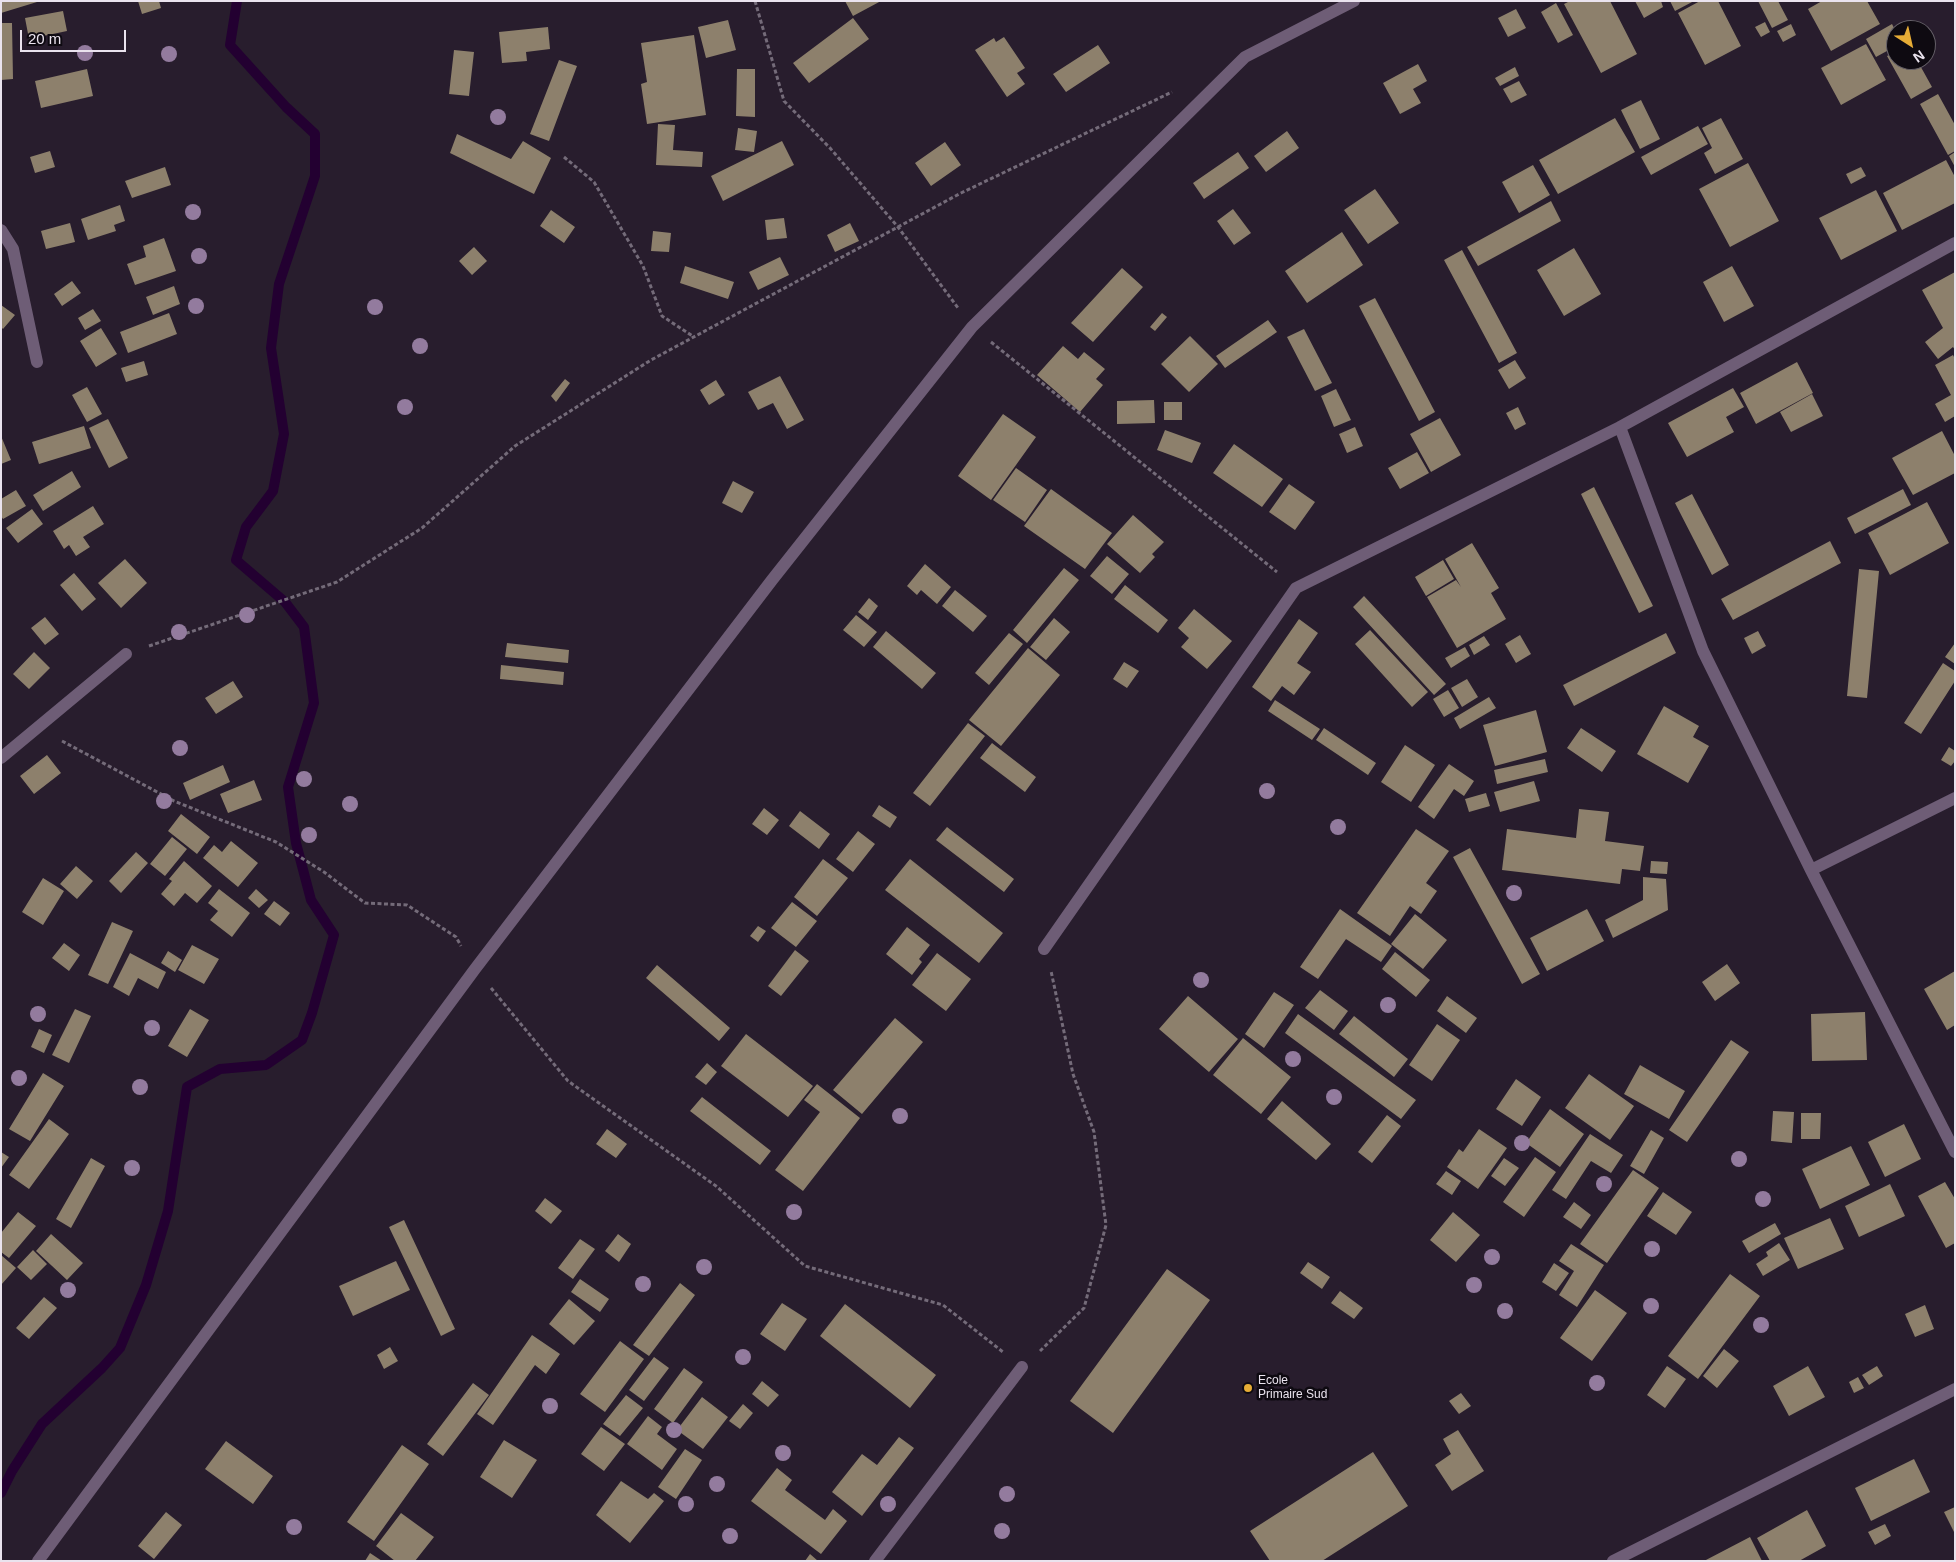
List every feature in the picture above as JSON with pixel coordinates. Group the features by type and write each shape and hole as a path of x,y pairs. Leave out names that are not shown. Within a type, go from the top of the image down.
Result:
{"street":[{"path":"38,1561 475,969 772,580 972,327 1245,57 1354,1"},
{"path":"1,230 13,248 37,362"},
{"path":"1044,949 1296,588 1620,427 1955,244"},
{"path":"1620,427 1704,651 1811,870 1955,1152"},
{"path":"1,758 126,654"},
{"path":"1811,870 1955,798"},
{"path":"875,1561 1022,1367"},
{"path":"1613,1561 1955,1389"}],"path":[{"path":"755,1 784,101 830,148 898,227 972,327 1296,588"},
{"path":"126,654 337,582 422,528 515,446 651,360 961,193 1174,91"},
{"path":"564,157 594,182 643,266 662,316 694,337"},
{"path":"32,733 65,742 174,801 276,842 324,872 366,903 407,905 456,937 475,969 568,1081 716,1186 804,1266 943,1305 1022,1367 1084,1308 1106,1225 1094,1132 1073,1074 1053,977 1044,949"}],"building":[{"path":"1,1 37,1 37,2 1,13"},
{"path":"138,1 159,1 161,8 142,14"},
{"path":"845,1 881,1 853,16"},
{"path":"1570,1 1610,1 1637,54 1601,73 1564,4"},
{"path":"1635,1 1661,1 1663,7 1644,18"},
{"path":"1670,1 1694,1 1675,11"},
{"path":"1700,1 1718,1 1741,46 1705,65 1678,13"},
{"path":"1758,1 1778,1 1788,20 1772,28"},
{"path":"1822,1 1867,1 1880,24 1831,51 1808,9"},
{"path":"1556,3 1573,35 1558,43 1541,12"},
{"path":"1516,9 1526,28 1508,37 1498,18"},
{"path":"63,11 67,31 29,39 25,18"},
{"path":"853,18 869,39 809,83 793,63"},
{"path":"728,20 736,50 706,58 698,27"},
{"path":"1765,22 1770,32 1761,37 1755,27"},
{"path":"1,23 12,23 13,79 1,80"},
{"path":"1791,24 1796,35 1783,42 1777,31"},
{"path":"548,27 550,49 526,52 527,61 502,63 499,32"},
{"path":"1886,27 1886,52 1876,57 1866,39"},
{"path":"694,35 706,115 647,124 641,84 647,82 641,43"},
{"path":"1004,37 1025,68 1017,73 1025,84 1007,97 975,50 994,38 996,42"},
{"path":"1866,44 1886,80 1841,105 1821,68"},
{"path":"1098,45 1110,63 1066,92 1053,74"},
{"path":"454,50 474,52 469,96 449,94"},
{"path":"559,60 577,66 549,141 530,134"},
{"path":"1418,64 1427,81 1413,89 1421,103 1400,114 1383,83"},
{"path":"1515,67 1519,76 1500,86 1495,78"},
{"path":"87,69 93,96 41,108 35,81"},
{"path":"737,69 755,69 755,117 736,116"},
{"path":"1895,70 1923,70 1932,87 1911,99"},
{"path":"1519,81 1527,95 1511,103 1503,89"},
{"path":"1938,94 1955,125 1955,151 1948,155 1920,104"},
{"path":"1641,100 1660,139 1640,149 1621,110"},
{"path":"1615,118 1635,152 1558,194 1539,160"},
{"path":"1721,118 1743,159 1715,174 1704,153 1712,148 1702,128"},
{"path":"658,124 675,125 673,150 703,152 702,167 656,165"},
{"path":"1698,126 1708,144 1651,175 1641,157"},
{"path":"738,128 757,131 754,152 735,150"},
{"path":"1287,131 1299,148 1266,172 1254,156"},
{"path":"457,134 511,159 523,141 551,158 534,194 450,153"},
{"path":"782,141 794,165 723,201 711,176"},
{"path":"945,142 961,165 931,186 915,163"},
{"path":"50,151 55,167 35,173 30,157"},
{"path":"1238,152 1249,168 1204,199 1193,183"},
{"path":"1955,152 1955,167 1949,156"},
{"path":"1946,160 1955,177 1955,203 1902,230 1883,193"},
{"path":"1748,163 1779,221 1730,247 1699,189"},
{"path":"1533,165 1550,195 1519,213 1502,182"},
{"path":"165,167 171,185 132,198 125,181"},
{"path":"1861,167 1866,176 1851,184 1846,174"},
{"path":"1375,189 1399,223 1368,244 1344,210"},
{"path":"1876,190 1897,231 1841,260 1819,218"},
{"path":"1551,201 1561,221 1478,266 1467,247"},
{"path":"120,205 125,221 114,225 116,231 88,240 81,219"},
{"path":"1233,209 1251,233 1234,245 1217,221"},
{"path":"551,210 575,227 564,243 540,226"},
{"path":"784,218 787,238 767,240 765,220"},
{"path":"70,223 75,242 46,249 41,231"},
{"path":"850,223 859,241 835,252 827,235"},
{"path":"653,231 671,233 669,252 651,251"},
{"path":"1342,232 1363,265 1307,303 1285,271"},
{"path":"164,238 176,271 135,285 127,264 146,257 143,246"},
{"path":"474,247 487,261 472,275 459,261"},
{"path":"1574,248 1601,294 1564,316 1537,270"},
{"path":"1462,250 1517,353 1499,363 1444,260"},
{"path":"780,257 789,275 758,290 749,272"},
{"path":"685,266 734,282 728,299 680,283"},
{"path":"1732,266 1754,306 1724,322 1703,282"},
{"path":"1122,268 1143,287 1093,342 1071,323"},
{"path":"1955,272 1955,350 1953,347 1938,359 1925,342 1943,328 1922,290"},
{"path":"72,281 81,293 62,306 54,294"},
{"path":"174,286 180,304 153,315 146,297"},
{"path":"1375,298 1435,412 1419,421 1359,306"},
{"path":"1,305 15,315 3,329 1,327"},
{"path":"93,309 101,321 85,330 78,318"},
{"path":"169,313 177,334 128,353 120,332"},
{"path":"1162,313 1167,317 1155,331 1150,327"},
{"path":"1268,320 1277,332 1225,368 1216,356"},
{"path":"101,328 117,354 96,367 80,341"},
{"path":"1304,329 1332,383 1315,391 1287,337"},
{"path":"1190,336 1218,364 1189,392 1161,364"},
{"path":"1063,346 1078,359 1084,352 1105,369 1096,379 1103,385 1080,412 1037,375"},
{"path":"1953,355 1955,359 1955,416 1945,422 1935,404 1951,395 1935,365"},
{"path":"1515,360 1526,378 1509,389 1498,370"},
{"path":"144,361 148,375 126,382 121,368"},
{"path":"1797,362 1813,393 1756,424 1740,393"},
{"path":"780,376 804,420 787,429 773,403 758,410 748,392"},
{"path":"565,379 570,383 556,402 551,396"},
{"path":"716,380 725,395 709,405 700,390"},
{"path":"87,387 102,414 87,422 72,395"},
{"path":"1733,388 1744,407 1726,417 1734,432 1687,457 1668,423"},
{"path":"1336,389 1351,420 1334,427 1321,396"},
{"path":"1812,394 1823,416 1791,432 1780,412"},
{"path":"1154,400 1155,423 1117,424 1117,401"},
{"path":"1164,402 1182,402 1182,420 1164,420"},
{"path":"1518,407 1526,424 1515,430 1506,413"},
{"path":"1003,414 1036,437 991,500 958,476"},
{"path":"1440,418 1461,455 1431,472 1410,434"},
{"path":"108,419 128,458 109,468 89,428"},
{"path":"84,426 91,448 39,464 32,442"},
{"path":"1355,427 1363,446 1347,453 1339,434"},
{"path":"1165,430 1201,443 1192,463 1157,450"},
{"path":"1942,431 1955,456 1955,473 1913,495 1892,458"},
{"path":"1,436 11,460 1,464"},
{"path":"1234,444 1283,479 1262,507 1213,473"},
{"path":"1417,452 1429,473 1400,489 1388,468"},
{"path":"1016,468 1047,490 1025,522 993,500"},
{"path":"72,471 81,487 43,511 33,495"},
{"path":"733,481 754,492 742,513 722,503"},
{"path":"1289,484 1315,502 1295,530 1269,512"},
{"path":"1594,487 1653,606 1639,613 1581,494"},
{"path":"1051,489 1112,533 1085,569 1024,526"},
{"path":"1903,489 1911,505 1855,534 1847,518"},
{"path":"16,490 26,506 3,519 1,516 1,499"},
{"path":"1692,494 1729,565 1712,575 1675,503"},
{"path":"1927,502 1949,543 1890,575 1868,533"},
{"path":"93,506 104,524 83,537 90,547 76,556 69,545 64,549 53,531"},
{"path":"32,509 43,524 18,543 6,528"},
{"path":"1133,515 1164,542 1152,554 1155,557 1140,573 1107,544"},
{"path":"1830,541 1841,563 1733,620 1721,599"},
{"path":"1472,543 1499,588 1491,593 1506,619 1457,648 1427,597 1456,580 1461,587 1445,559"},
{"path":"1107,556 1129,574 1112,594 1090,576"},
{"path":"125,559 147,583 121,608 98,583"},
{"path":"1443,560 1454,579 1426,596 1415,577"},
{"path":"925,564 951,587 937,604 921,590 917,595 907,586"},
{"path":"1064,568 1079,580 1027,643 1013,630"},
{"path":"1859,569 1879,571 1867,698 1847,696"},
{"path":"74,573 96,599 82,611 60,585"},
{"path":"1125,585 1168,620 1158,633 1114,599"},
{"path":"955,590 987,616 973,632 942,606"},
{"path":"1364,596 1446,684 1434,695 1353,607"},
{"path":"869,598 878,606 868,620 858,612"},
{"path":"1194,609 1232,641 1207,669 1181,647 1189,638 1178,628"},
{"path":"856,615 877,632 864,647 843,630"},
{"path":"45,617 59,634 45,645 31,628"},
{"path":"1054,618 1070,632 1046,660 1030,647"},
{"path":"1299,619 1318,633 1297,663 1311,672 1294,695 1282,686 1271,701 1252,687"},
{"path":"1370,630 1428,692 1412,707 1355,644"},
{"path":"886,631 936,673 922,689 873,647"},
{"path":"1758,631 1766,646 1752,654 1744,638"},
{"path":"1009,633 1023,644 989,685 975,673"},
{"path":"1666,633 1676,653 1574,706 1563,685"},
{"path":"1520,635 1531,654 1516,663 1505,644"},
{"path":"1484,636 1490,645 1474,655 1469,645"},
{"path":"507,643 569,650 568,663 505,657"},
{"path":"1955,643 1955,664 1945,657"},
{"path":"1465,647 1470,656 1451,668 1445,658"},
{"path":"1028,648 1060,675 1001,746 969,720"},
{"path":"34,652 50,668 29,689 13,674"},
{"path":"1124,662 1139,671 1127,688 1113,679"},
{"path":"1943,663 1955,671 1955,681 1921,734 1904,723"},
{"path":"501,665 564,672 563,685 500,679"},
{"path":"1467,679 1478,697 1462,707 1451,688"},
{"path":"233,681 243,697 216,714 205,698"},
{"path":"1448,690 1459,708 1444,717 1433,699"},
{"path":"1489,697 1496,708 1460,729 1454,718"},
{"path":"1275,700 1320,729 1312,740 1268,711"},
{"path":"1664,706 1699,726 1693,737 1709,746 1688,783 1637,754"},
{"path":"1536,710 1547,752 1495,766 1483,725"},
{"path":"968,723 985,736 930,806 913,793"},
{"path":"1324,728 1376,763 1368,775 1316,740"},
{"path":"1581,728 1616,751 1602,772 1567,748"},
{"path":"992,743 1036,777 1025,792 980,758"},
{"path":"1405,745 1435,765 1411,802 1381,782"},
{"path":"1949,747 1955,751 1955,761 1951,766 1941,760"},
{"path":"47,755 61,773 34,794 20,776"},
{"path":"1545,759 1548,772 1497,784 1494,770"},
{"path":"1449,764 1474,781 1464,796 1454,789 1434,819 1418,807"},
{"path":"223,765 230,782 190,800 183,783"},
{"path":"254,780 262,800 228,813 220,794"},
{"path":"1534,781 1540,801 1500,812 1494,792"},
{"path":"1486,793 1490,806 1469,812 1465,799"},
{"path":"879,805 897,817 890,828 872,816"},
{"path":"764,808 779,820 767,835 752,824"},
{"path":"1579,809 1609,812 1605,841 1644,846 1640,871 1622,869 1620,884 1502,870 1507,829 1576,838"},
{"path":"800,811 830,834 819,849 789,826"},
{"path":"181,814 210,837 197,854 168,831"},
{"path":"947,827 1014,879 1004,892 936,840"},
{"path":"1416,829 1449,851 1426,883 1437,891 1421,914 1410,906 1390,936 1357,913"},
{"path":"858,831 875,844 853,872 836,859"},
{"path":"172,837 187,849 165,876 150,864"},
{"path":"231,841 258,863 238,887 203,858 214,845 222,852"},
{"path":"1470,848 1540,974 1522,984 1453,857"},
{"path":"136,852 148,863 121,893 109,881"},
{"path":"823,859 848,878 817,916 794,897"},
{"path":"910,859 1003,933 979,963 885,890"},
{"path":"184,861 212,886 197,903 185,893 174,906 161,894 172,881 169,879"},
{"path":"1651,861 1668,862 1667,874 1650,873"},
{"path":"76,866 93,881 77,899 60,884"},
{"path":"1643,877 1666,879 1668,910 1613,938 1605,920 1643,900"},
{"path":"43,878 64,891 43,925 22,912"},
{"path":"219,889 250,913 232,937 210,920 218,911 208,903"},
{"path":"256,889 268,900 259,908 248,898"},
{"path":"274,901 290,913 280,926 264,914"},
{"path":"792,902 817,921 796,947 771,928"},
{"path":"1340,909 1392,946 1381,962 1346,939 1318,979 1300,967"},
{"path":"1587,909 1604,941 1547,971 1530,938"},
{"path":"1415,914 1447,940 1423,969 1391,944"},
{"path":"112,922 133,931 108,984 88,975"},
{"path":"758,926 766,931 758,942 750,936"},
{"path":"907,927 930,945 919,959 922,962 912,975 886,954"},
{"path":"64,943 80,955 69,971 52,958"},
{"path":"192,945 219,959 204,984 178,970"},
{"path":"795,950 809,961 781,996 768,986"},
{"path":"168,951 182,960 175,972 161,963"},
{"path":"1395,952 1430,980 1416,997 1382,969"},
{"path":"130,953 166,972 158,989 138,978 129,996 113,987"},
{"path":"937,953 971,979 946,1011 912,985"},
{"path":"1727,964 1740,983 1715,1001 1702,982"},
{"path":"657,965 730,1028 719,1041 646,978"},
{"path":"1955,971 1955,1025 1947,1030 1924,989"},
{"path":"1320,990 1348,1011 1334,1030 1305,1008"},
{"path":"1274,992 1294,1005 1264,1048 1245,1034"},
{"path":"1188,996 1238,1039 1209,1072 1159,1029"},
{"path":"1447,996 1477,1018 1466,1033 1437,1011"},
{"path":"75,1009 91,1016 69,1063 52,1055"},
{"path":"190,1009 209,1020 187,1057 168,1046"},
{"path":"1865,1012 1867,1060 1812,1061 1811,1014"},
{"path":"1298,1014 1416,1100 1401,1119 1285,1033"},
{"path":"1354,1016 1408,1059 1394,1077 1339,1034"},
{"path":"895,1018 923,1042 862,1114 833,1090"},
{"path":"1437,1024 1460,1040 1432,1081 1409,1065"},
{"path":"39,1029 52,1035 44,1053 31,1047"},
{"path":"746,1034 813,1086 788,1117 721,1066"},
{"path":"1243,1038 1291,1077 1261,1114 1213,1075"},
{"path":"1731,1040 1749,1052 1687,1142 1669,1130"},
{"path":"707,1063 717,1072 706,1085 695,1077"},
{"path":"1640,1065 1685,1091 1669,1119 1624,1094"},
{"path":"43,1073 64,1086 30,1141 9,1129"},
{"path":"1589,1074 1634,1106 1610,1140 1565,1108"},
{"path":"1516,1079 1541,1097 1522,1126 1496,1109"},
{"path":"817,1084 860,1118 803,1191 775,1170 820,1112 804,1100"},
{"path":"702,1097 771,1151 760,1165 690,1111"},
{"path":"1282,1101 1331,1144 1316,1160 1267,1119"},
{"path":"1550,1109 1584,1134 1560,1167 1526,1143"},
{"path":"1773,1111 1794,1112 1792,1143 1771,1141"},
{"path":"1801,1113 1821,1113 1820,1139 1801,1139"},
{"path":"1387,1115 1401,1126 1372,1163 1358,1152"},
{"path":"49,1119 69,1134 29,1189 9,1175"},
{"path":"1904,1124 1921,1159 1885,1177 1868,1142"},
{"path":"607,1129 627,1144 616,1158 596,1144"},
{"path":"1479,1129 1507,1148 1478,1189 1447,1167 1459,1149 1463,1152"},
{"path":"1651,1130 1664,1138 1644,1174 1630,1166"},
{"path":"1590,1134 1623,1155 1611,1173 1591,1161 1566,1199 1552,1190"},
{"path":"1851,1146 1870,1185 1820,1209 1802,1169"},
{"path":"1,1152 9,1157 1,1168"},
{"path":"1535,1157 1556,1172 1524,1217 1503,1202"},
{"path":"91,1158 105,1166 71,1228 56,1219"},
{"path":"1504,1158 1519,1168 1505,1186 1491,1176"},
{"path":"1633,1170 1659,1188 1607,1263 1580,1244"},
{"path":"1446,1171 1461,1181 1452,1195 1436,1184"},
{"path":"1945,1182 1955,1199 1955,1243 1946,1248 1918,1196"},
{"path":"1890,1184 1905,1216 1859,1237 1845,1206"},
{"path":"1663,1192 1692,1212 1676,1235 1647,1216"},
{"path":"545,1198 562,1211 551,1224 535,1211"},
{"path":"1574,1202 1591,1215 1581,1229 1563,1217"},
{"path":"18,1212 36,1226 9,1258 1,1252 1,1233"},
{"path":"1453,1212 1480,1235 1456,1262 1430,1240"},
{"path":"1830,1218 1844,1249 1798,1269 1784,1238"},
{"path":"404,1220 455,1329 441,1336 389,1227"},
{"path":"1775,1223 1781,1234 1749,1253 1742,1241"},
{"path":"51,1234 83,1263 67,1280 36,1251"},
{"path":"618,1234 631,1244 619,1262 605,1251"},
{"path":"580,1239 595,1249 573,1279 558,1268"},
{"path":"1779,1243 1790,1260 1763,1276 1756,1264 1768,1256 1766,1252"},
{"path":"1571,1244 1604,1265 1577,1307 1559,1295 1574,1271 1559,1261"},
{"path":"33,1250 47,1264 31,1280 17,1267"},
{"path":"1,1255 16,1268 1,1285"},
{"path":"396,1261 410,1290 353,1316 339,1286"},
{"path":"1308,1262 1330,1277 1322,1289 1300,1273"},
{"path":"1554,1263 1569,1273 1556,1291 1542,1282"},
{"path":"1167,1269 1210,1300 1113,1433 1070,1401"},
{"path":"1730,1274 1760,1296 1698,1379 1668,1356"},
{"path":"580,1279 609,1299 600,1312 571,1292"},
{"path":"680,1283 695,1295 649,1356 633,1345"},
{"path":"1595,1290 1627,1313 1592,1361 1560,1338"},
{"path":"1340,1291 1363,1308 1354,1319 1331,1303"},
{"path":"44,1297 57,1308 29,1339 16,1328"},
{"path":"569,1299 595,1321 574,1345 549,1324"},
{"path":"782,1303 807,1319 785,1351 760,1334"},
{"path":"845,1304 936,1375 910,1408 820,1336"},
{"path":"1925,1305 1934,1329 1915,1337 1905,1314"},
{"path":"532,1335 560,1354 546,1374 535,1365 493,1425 477,1414"},
{"path":"620,1341 644,1359 605,1412 580,1394"},
{"path":"390,1347 398,1361 384,1369 377,1355"},
{"path":"1724,1349 1739,1361 1717,1388 1703,1376"},
{"path":"654,1357 669,1368 644,1401 629,1390"},
{"path":"1667,1366 1686,1379 1665,1408 1647,1395"},
{"path":"1808,1366 1825,1397 1789,1416 1773,1386"},
{"path":"1877,1366 1883,1376 1869,1385 1862,1375"},
{"path":"684,1368 703,1382 673,1423 654,1409"},
{"path":"1858,1377 1864,1388 1854,1393 1849,1382"},
{"path":"762,1381 779,1395 768,1407 752,1394"},
{"path":"473,1383 489,1395 443,1456 427,1444"},
{"path":"1461,1393 1471,1406 1459,1414 1449,1401"},
{"path":"626,1395 643,1408 620,1436 603,1424"},
{"path":"702,1397 728,1417 703,1449 677,1430"},
{"path":"743,1404 753,1413 740,1429 729,1421"},
{"path":"648,1416 662,1427 657,1434 677,1449 662,1470 627,1444"},
{"path":"601,1427 625,1444 604,1471 581,1454"},
{"path":"1458,1430 1484,1471 1452,1491 1435,1465 1451,1454 1443,1439"},
{"path":"899,1437 914,1448 862,1516 832,1492 862,1454 877,1465"},
{"path":"504,1440 537,1460 512,1498 480,1477"},
{"path":"226,1441 273,1476 253,1504 205,1469"},
{"path":"402,1445 429,1464 374,1541 347,1522"},
{"path":"685,1449 702,1460 676,1499 658,1487"},
{"path":"1373,1452 1408,1506 1322,1561 1270,1561 1250,1531"},
{"path":"1914,1459 1930,1492 1871,1521 1855,1488"},
{"path":"777,1468 792,1480 785,1490 825,1520 833,1509 847,1521 821,1554 751,1501"},
{"path":"621,1481 648,1499 654,1493 664,1501 630,1543 596,1515"},
{"path":"1955,1507 1955,1534 1944,1512"},
{"path":"1807,1510 1826,1546 1799,1561 1770,1561 1757,1538"},
{"path":"166,1512 182,1525 154,1559 138,1546"},
{"path":"401,1513 434,1537 415,1561 395,1561 376,1546"},
{"path":"1885,1524 1891,1536 1875,1545 1868,1532"},
{"path":"1750,1537 1762,1561 1704,1561"},
{"path":"370,1553 382,1561 365,1561"},
{"path":"810,1554 818,1561 805,1561"}],"waterway":[{"path":"1,1493 12,1471 42,1424 102,1368 120,1348 146,1285 168,1211 187,1087 220,1069 266,1065 302,1040 312,1013 334,935 311,900 296,843 288,787 314,703 304,627 285,602 236,560 246,527 273,491 284,434 271,348 279,284 315,176 315,134 286,107 230,45 237,1"}],"place":[{"name":"Ecole Primaire Sud","path":"1248,1388"}]}
